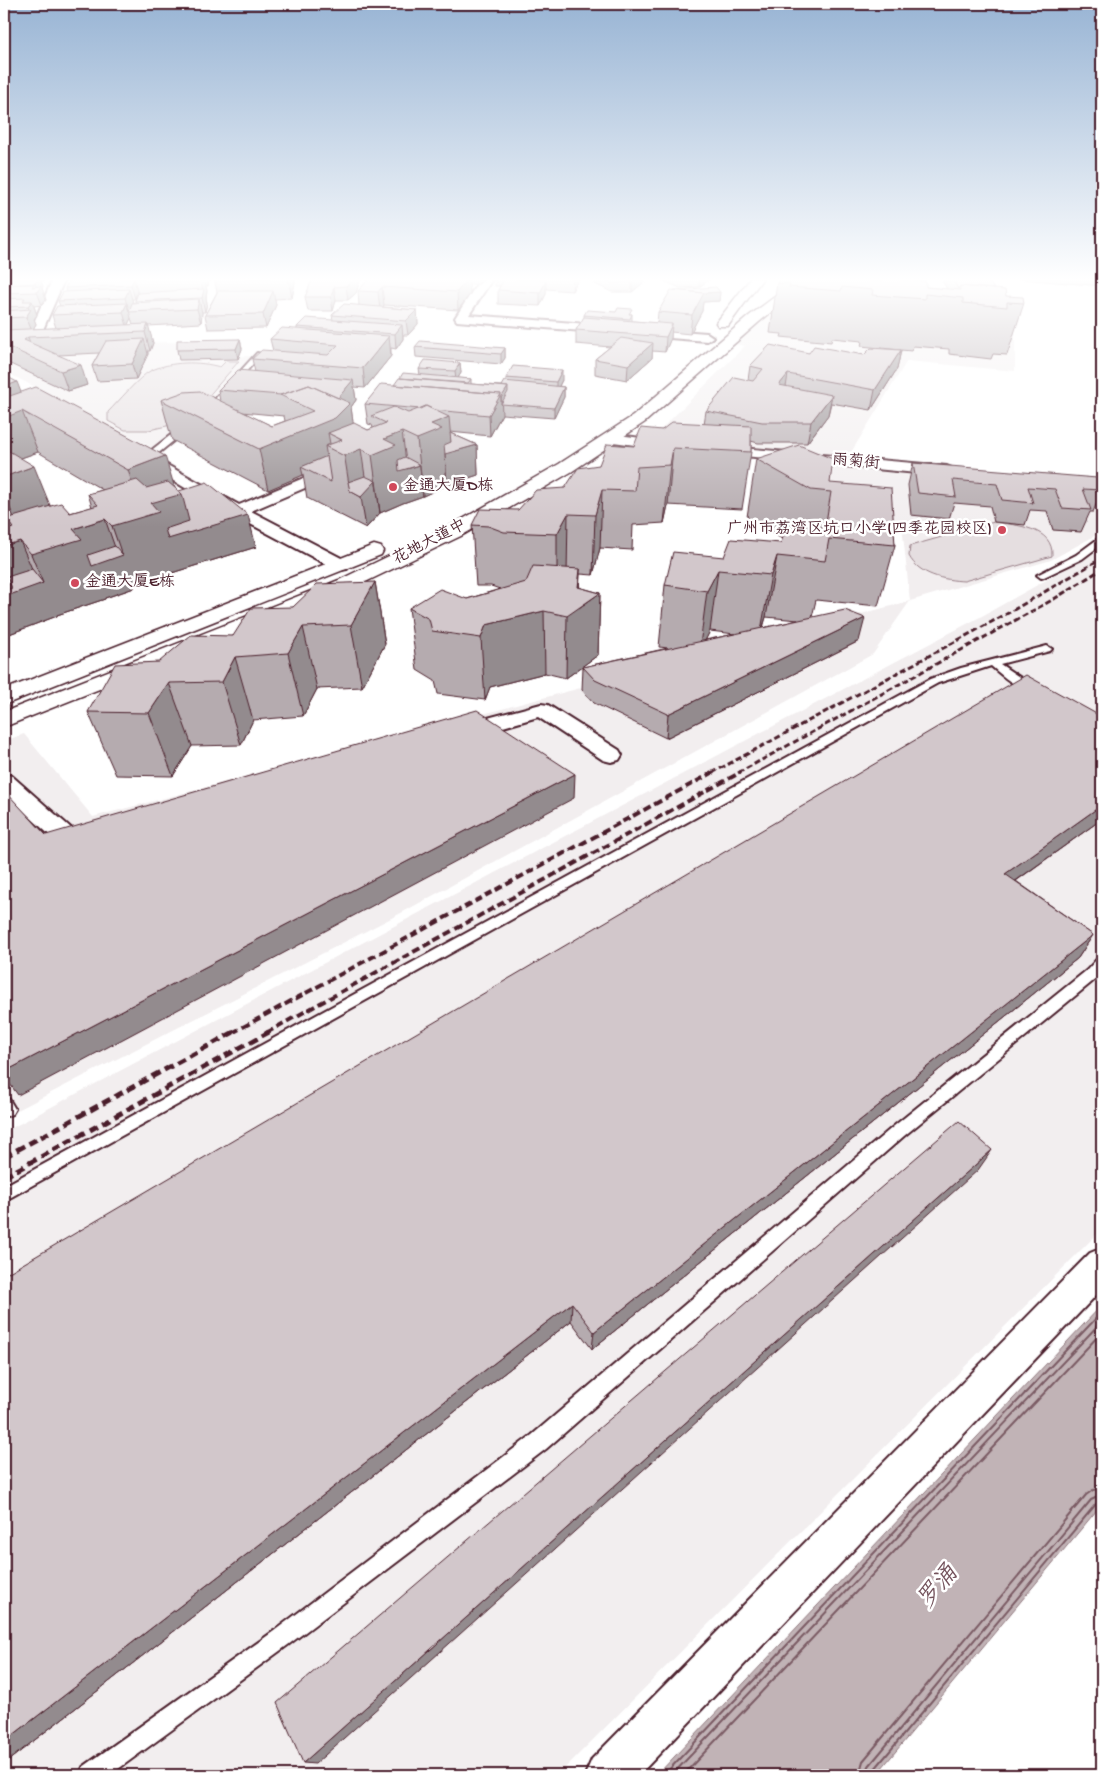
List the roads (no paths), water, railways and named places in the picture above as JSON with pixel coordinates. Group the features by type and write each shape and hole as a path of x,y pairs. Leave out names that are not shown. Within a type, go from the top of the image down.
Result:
{"main road":[{"name":"花地大道中","path":"4,698 341,565 446,516 543,461 605,422 637,398 679,361"},
{"name":"花地大道中","path":"4,720 346,584 454,532 564,468 639,419 706,361"}],"street":[{"path":"611,438 687,447"},
{"name":"雨菊街","path":"706,449 958,472"},
{"path":"130,450 147,458 213,498 341,565"},
{"path":"238,511 344,466"},
{"path":"194,504 213,498"},
{"path":"446,737 541,710 611,755"},
{"path":"4,781 76,846 104,837"},
{"path":"608,1775 1102,1265"}],"lane":[{"path":"199,418 253,361"},
{"path":"147,458 192,423"},
{"path":"1041,575 1079,556 1102,540"},
{"path":"4,1194 914,692 946,676 1047,649"},
{"path":"993,663 1007,675 1039,695"},
{"path":"91,1775 281,1638 539,1442 899,1131 1092,974 1102,963"}],"water":[{"name":"罗涌","path":"1102,1305 1102,1504 876,1775 657,1775"}],"railway":[{"path":"1085,568 1102,558"},
{"path":"712,773 1010,612 1087,567"},
{"path":"738,773 1054,599 1102,569"},
{"path":"232,1033 714,772"},
{"path":"266,1033 741,772"},
{"path":"4,1157 234,1032"},
{"path":"4,1177 269,1032"}],"place":[{"name":"金通大厦D栋","path":"393,487"},
{"name":"广州市荔湾区坑口小学(四季花园校区)","path":"1002,530"},
{"name":"金通大厦E栋","path":"75,583"}]}
